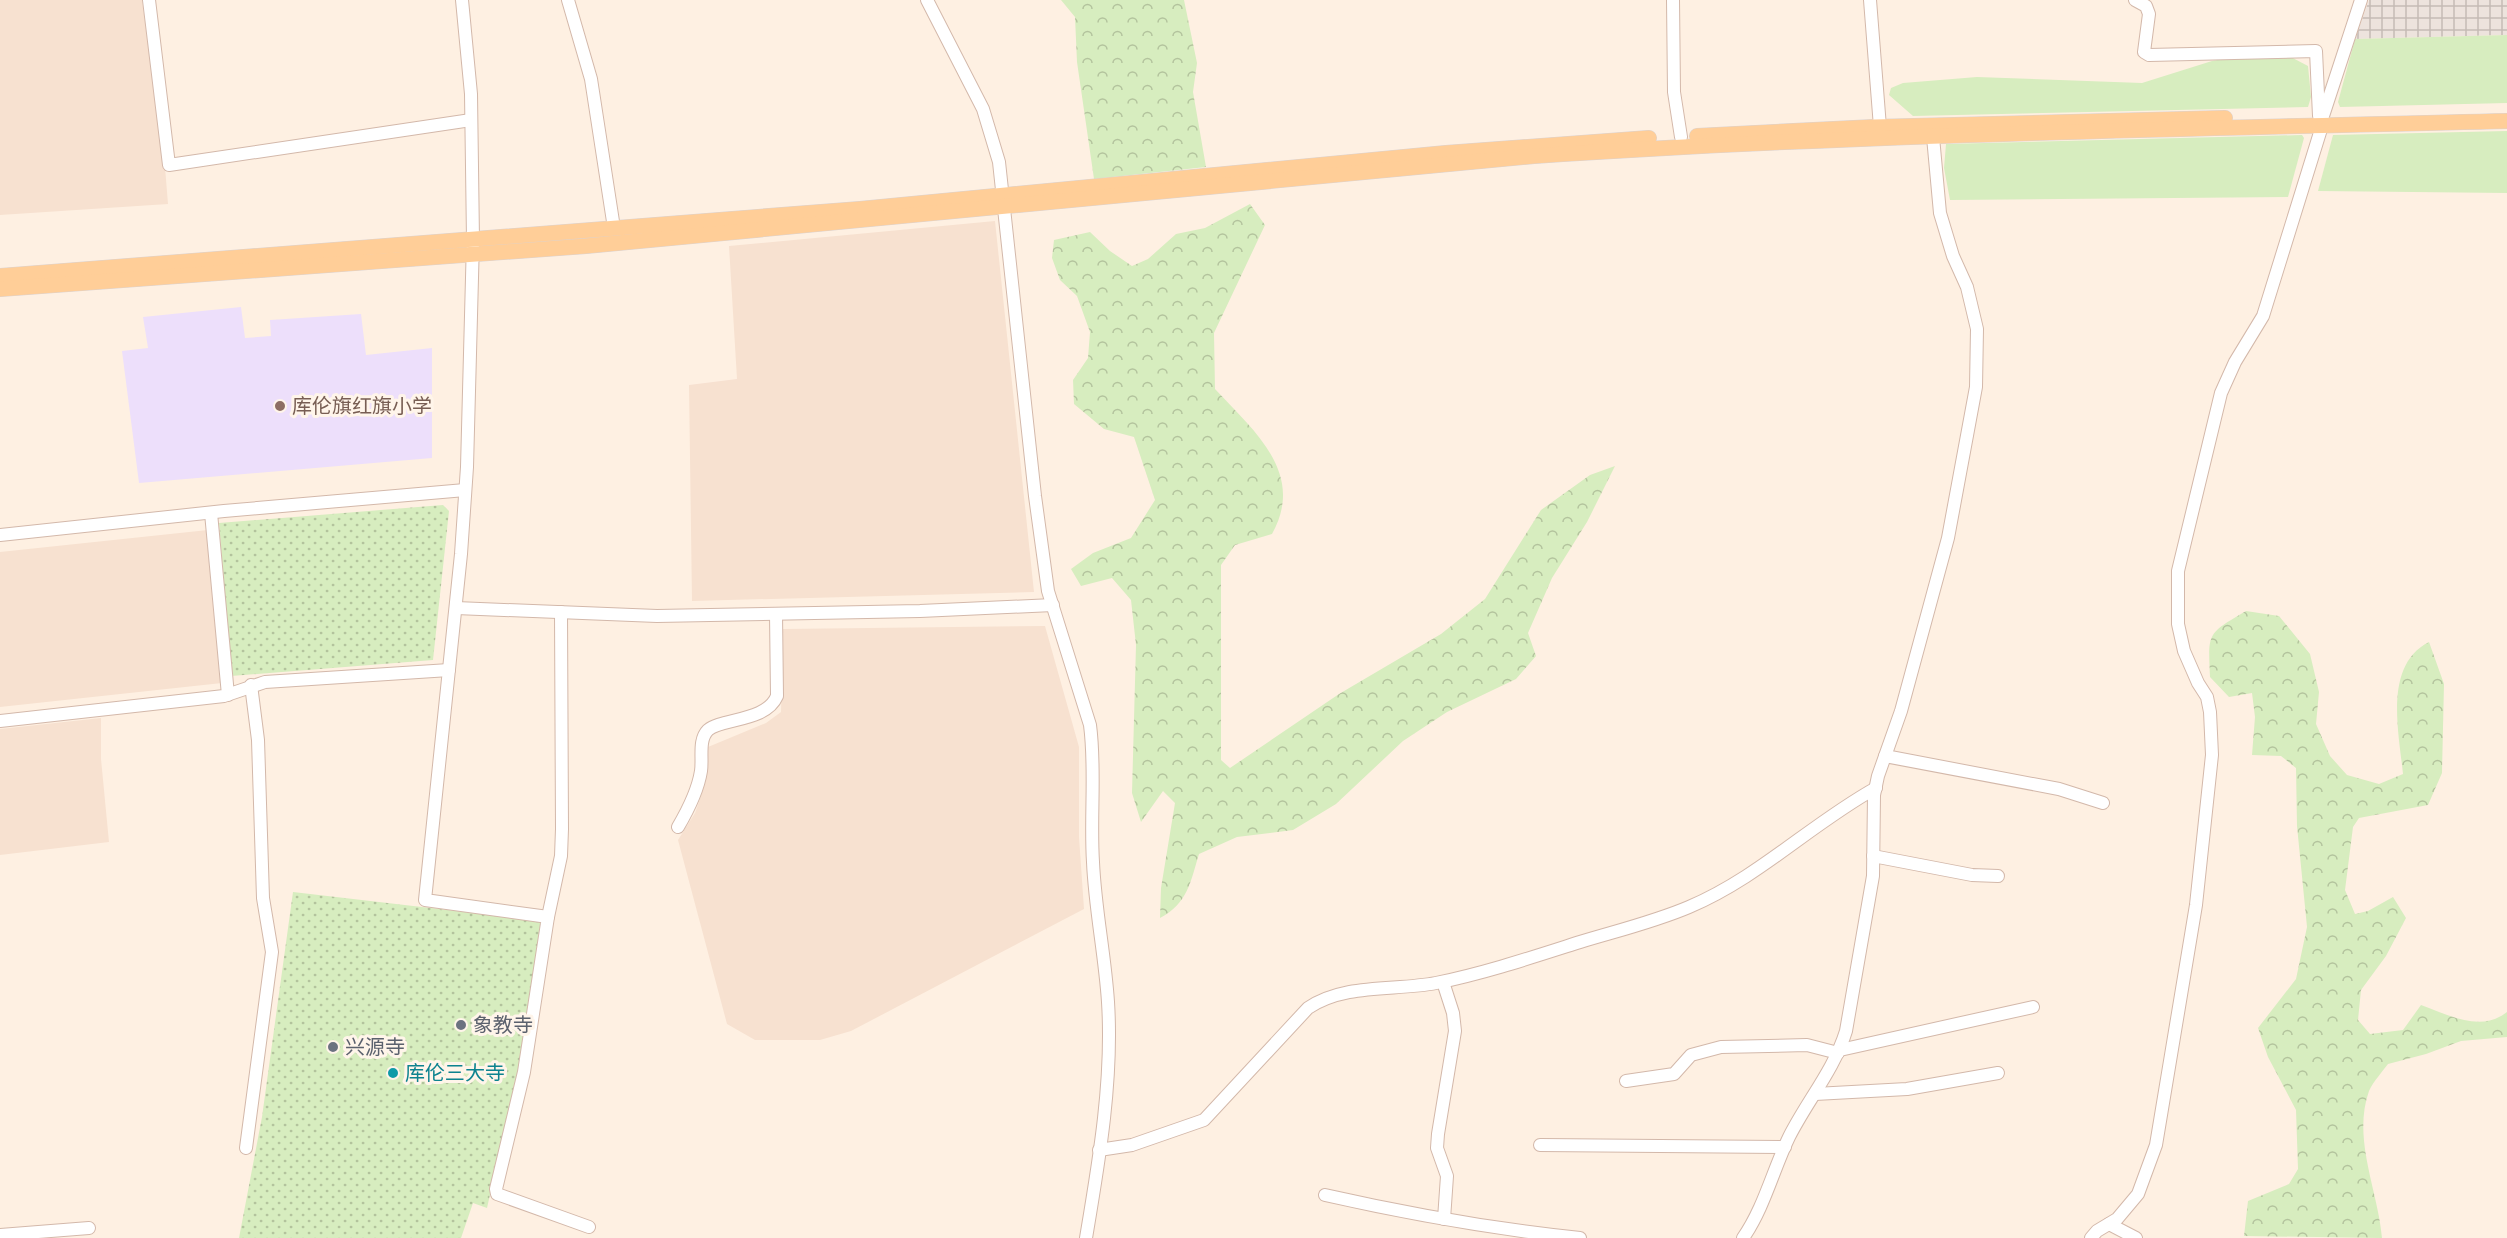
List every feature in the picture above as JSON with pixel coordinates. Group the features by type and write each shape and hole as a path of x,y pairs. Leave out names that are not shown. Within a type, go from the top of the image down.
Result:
{"main road":[{"path":"0,289 1534,156 1651,148 2507,112"},
{"path":"0,276 473,247 614,228 1005,201 1457,152 1681,137 1880,127 2321,119 2507,121"}],"street":[{"path":"149,0 170,165 471,120"},
{"path":"462,0 469,61 473,247 465,490 456,608 425,900 548,917"},
{"path":"568,0 591,79 614,228"},
{"path":"927,0 983,109 993,137 1005,201 1035,496 1048,591 1085,705 1092,746 1093,870 1108,1003 1109,1035 1099,1150 1086,1238"},
{"path":"1673,0 1674,92 1681,137"},
{"path":"1870,0 1880,127"},
{"path":"2135,0 2146,6 2149,14 2144,52 2149,55 2316,51 2321,119"},
{"path":"2091,1238 2097,1231 2117,1219 2138,1194 2156,1145 2196,904 2207,820 2212,755 2210,712 2207,697 2184,651 2178,624 2178,571 2195,507 2205,450 2221,393 2235,362 2263,316 2321,119 2361,0"},
{"path":"1743,1238 1756,1219 1785,1147 1839,1051 1846,1031 1868,909 1876,788 1901,711 1948,538 1976,387 1977,329 1967,287 1953,256 1940,213 1933,137"},
{"path":"0,535 465,490"},
{"path":"211,513 228,695"},
{"path":"456,608 657,616 1053,605"},
{"path":"561,612 561,856 548,917 524,1072 496,1189 497,1194 589,1227"},
{"path":"678,827 687,811 701,772 703,737 710,729 739,722 774,705 777,696 776,614"},
{"path":"0,721 228,695 251,685 449,670"},
{"path":"246,1148 272,952 263,898 258,740 251,685"},
{"path":"1885,756 2059,789 2103,803"},
{"path":"1099,1150 1132,1144 1204,1120 1317,1001 1370,990 1443,982 1481,973 1689,907 1762,868 1842,807 1876,788"},
{"path":"1873,856 1972,875 1998,876"},
{"path":"1443,982 1454,1014 1455,1031 1437,1148 1447,1176 1444,1219"},
{"path":"1626,1081 1674,1074 1691,1055 1721,1047 1807,1045 1839,1051 2033,1007"},
{"path":"1815,1094 1907,1089 1998,1073"},
{"path":"1540,1145 1785,1147"},
{"path":"1324,1195 1413,1215 1444,1219 1481,1232 1580,1238"},
{"path":"2109,1224 2136,1238"},
{"path":"0,1235 89,1228"}],"shaded area":[{"path":"0,0 142,0 168,204 0,215"},
{"path":"2369,0 2507,0 2507,35 2355,39"},
{"path":"995,221 1034,592 692,601 689,385 737,379 729,246"},
{"name":"库伦旗红旗小学","path":"241,307 245,338 271,336 270,320 361,314 366,355 432,348 432,458 139,483 122,351 148,348 143,317"},
{"path":"208,530 222,683 0,707 0,552"},
{"path":"1045,626 1079,747 1079,837 1084,909 851,1031 820,1040 755,1040 727,1024 678,840 695,813 701,796 708,747 766,723 781,712 783,629"},
{"path":"101,718 101,759 109,842 0,855 0,729"}],"green space":[{"path":"1061,0 1184,0 1197,63 1193,92 1206,167 1094,179 1077,62 1075,17"},
{"path":"2507,35 2507,103 2340,107 2338,102 2355,39"},
{"path":"2287,55 2308,66 2311,97 2308,107 1913,116 1889,95 1891,88 1903,83 1977,77 2142,83 2212,61 2240,56"},
{"path":"2507,131 2507,193 2318,191 2333,135"},
{"path":"2302,135 2304,138 2288,197 1950,200 1944,168 1946,144"},
{"path":"1250,204 1265,225 1214,333 1215,389 1259,437 1271,454 1279,472 1283,492 1281,512 1272,534 1235,545 1221,565 1221,760 1230,768 1339,694 1441,634 1485,599 1541,510 1590,475 1615,466 1587,522 1552,578 1528,633 1536,656 1516,679 1447,712 1403,741 1336,804 1293,830 1237,837 1199,854 1187,891 1177,906 1160,918 1161,888 1175,803 1163,791 1141,822 1132,793 1136,645 1131,600 1112,578 1081,586 1071,569 1093,553 1131,538 1155,500 1134,437 1104,429 1074,404 1073,380 1088,358 1090,332 1077,296 1060,280 1052,258 1054,240 1090,232 1110,251 1132,266 1148,259 1176,234 1205,228"},
{"path":"443,505 449,511 433,660 231,676 219,523"},
{"path":"2246,611 2279,616 2310,654 2319,692 2316,724 2330,756 2347,775 2379,784 2403,774 2397,720 2400,683 2405,667 2415,653 2429,642 2444,684 2442,773 2428,805 2359,818 2353,827 2345,890 2355,914 2368,911 2393,897 2406,918 2386,956 2361,990 2358,1020 2370,1034 2403,1030 2421,1005 2453,1017 2475,1022 2497,1018 2507,1012 2507,1037 2461,1041 2426,1054 2388,1064 2373,1084 2369,1091 2363,1127 2382,1238 2244,1236 2248,1201 2289,1184 2298,1169 2296,1110 2268,1057 2258,1028 2296,979 2307,927 2297,826 2296,768 2281,756 2252,755 2255,717 2252,693 2229,697 2210,677 2209,651 2213,636 2217,630"},
{"name":"库伦三大寺","path":"293,892 542,921 524,1043 487,1208 473,1203 461,1238 239,1238 262,1117"}],"place":[{"name":"库伦旗红旗小学","path":"280,406"},
{"name":"象教寺","path":"461,1025"},
{"name":"兴源寺","path":"333,1047"},
{"name":"库伦三大寺","path":"393,1073"}]}
